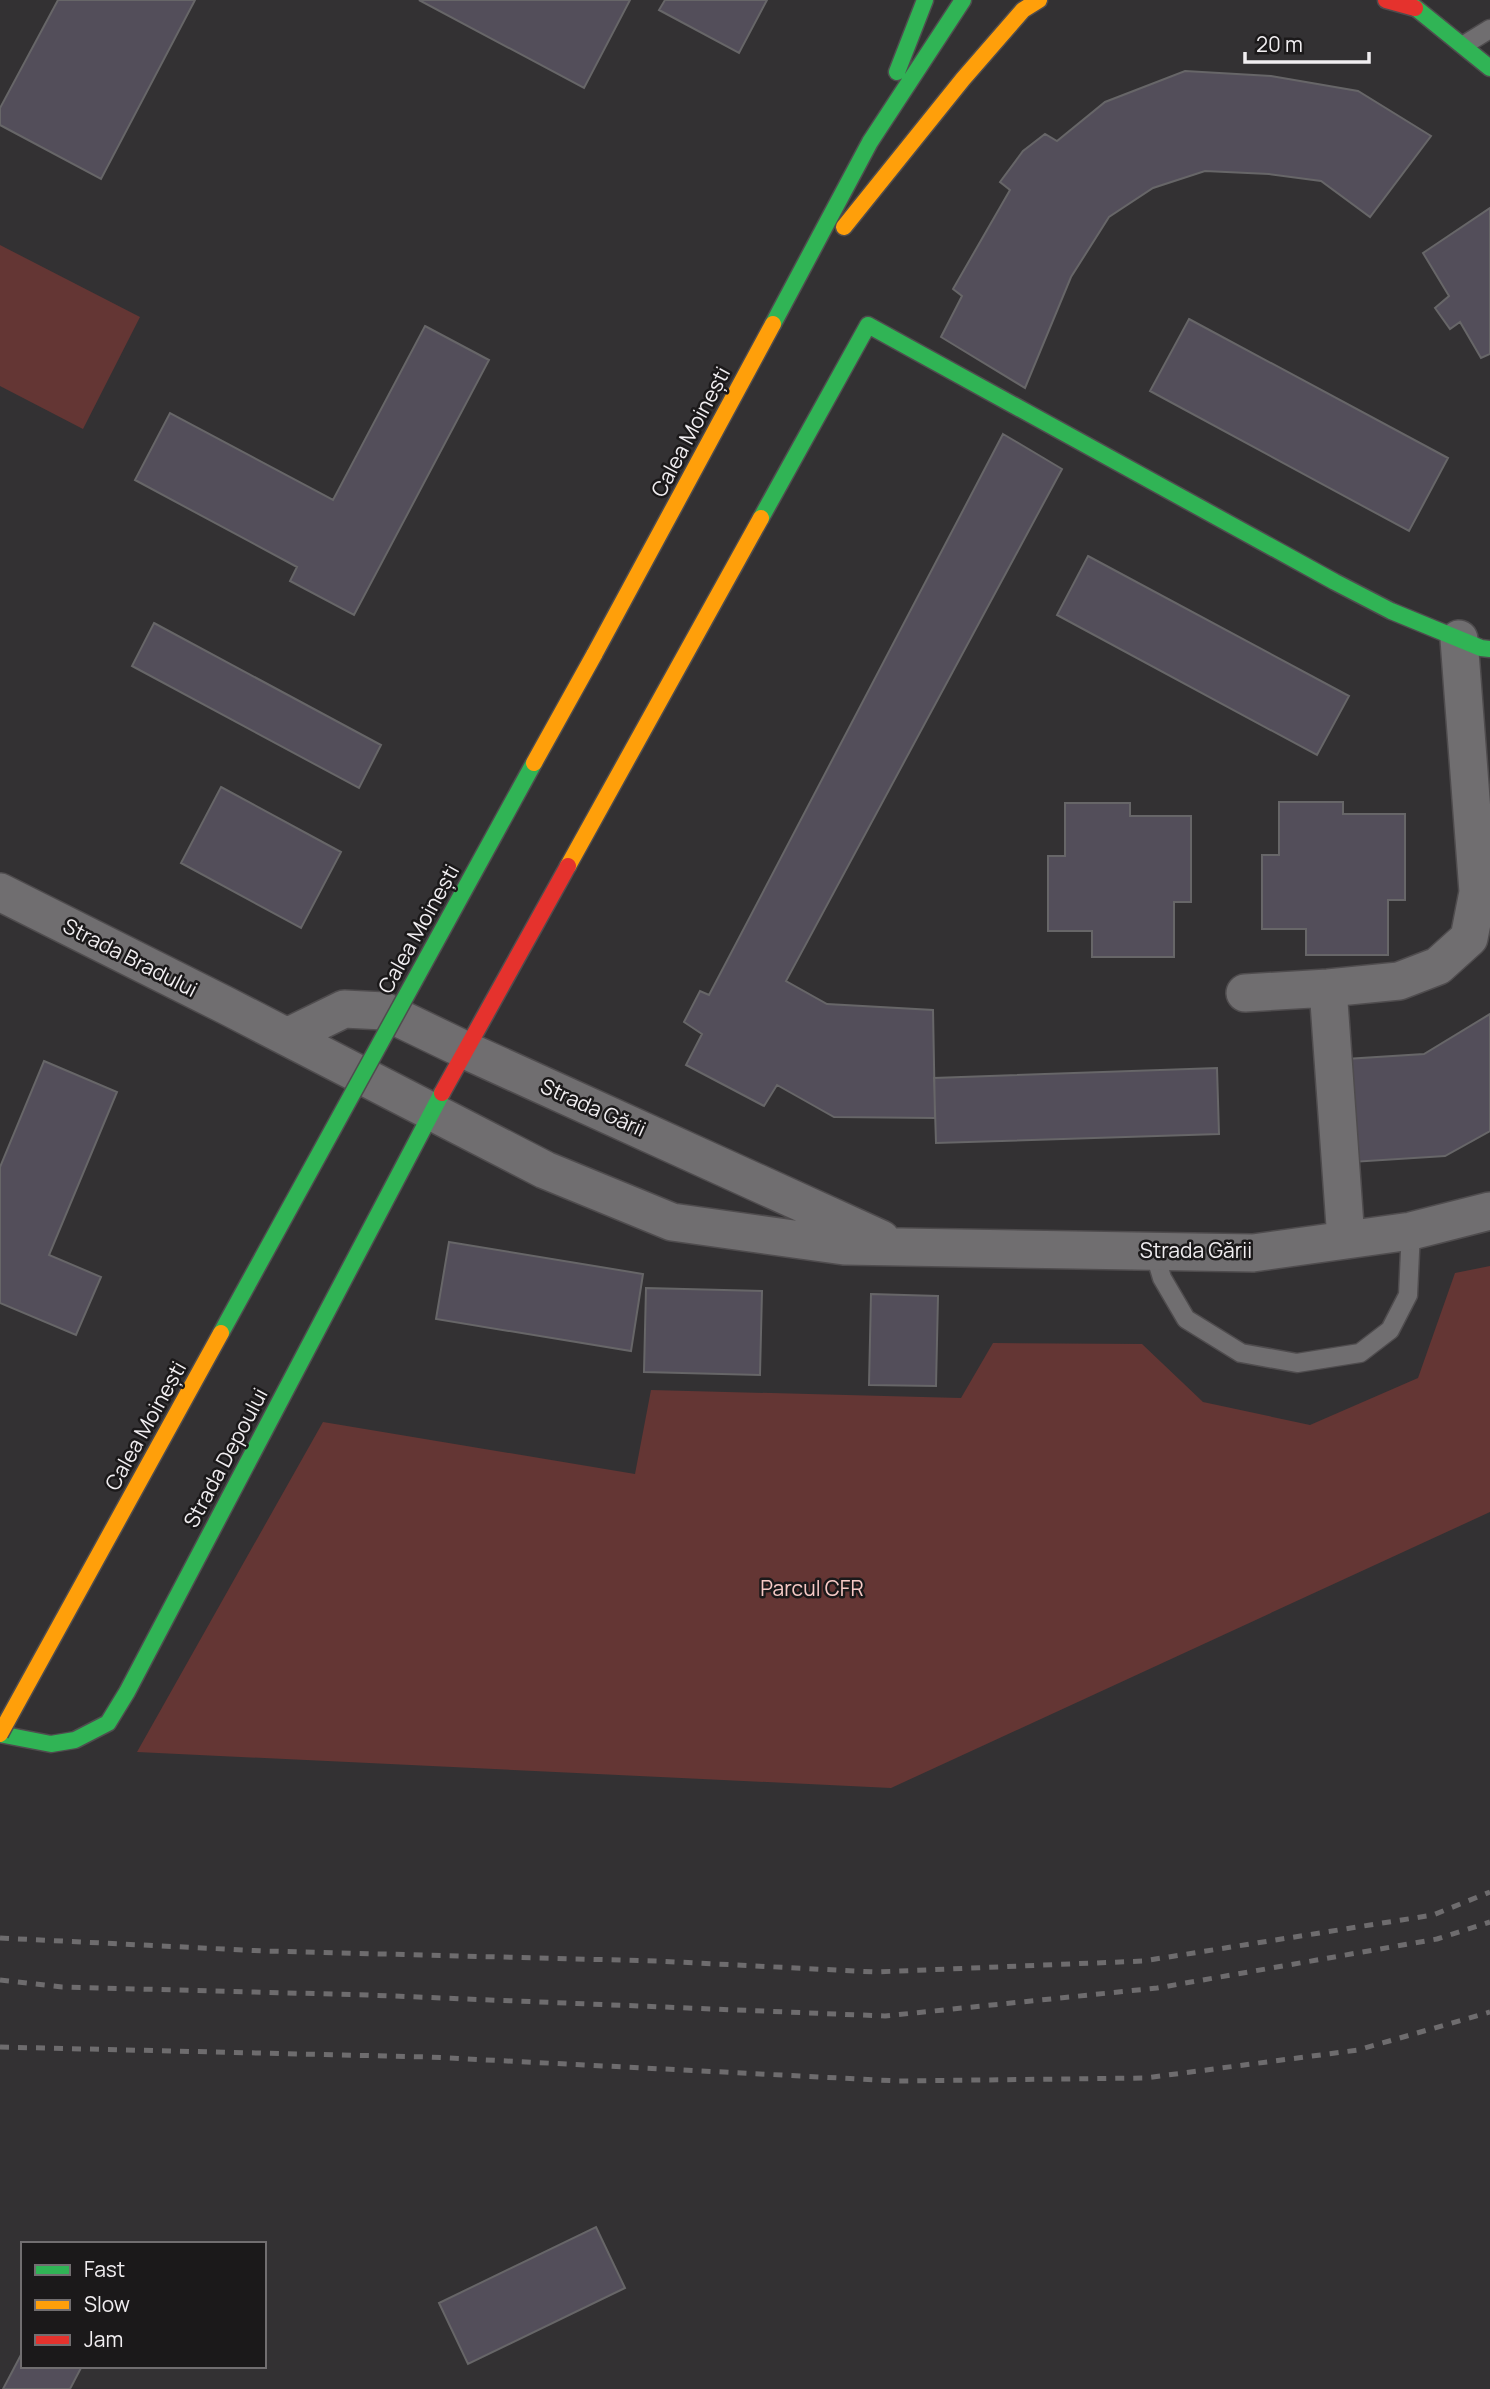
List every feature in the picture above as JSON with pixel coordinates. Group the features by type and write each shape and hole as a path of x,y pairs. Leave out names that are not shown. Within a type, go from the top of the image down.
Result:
{"main road":[{"name":"Calea Moinești","path":"870,142 925,0"},
{"name":"Calea Moinești","path":"0,1734 594,655 870,142 963,0"},
{"path":"786,300 963,79 1023,10 1039,0"},
{"path":"1386,0 1410,4 1490,68"},
{"name":"Strada Depoului","path":"0,1734 51,1744 75,1740 108,1723 134,1679 431,1112 869,325 1335,582 1391,611 1474,644"}],"street":[{"path":"1245,993 1399,981 1438,966 1469,938 1478,892 1474,644"},
{"name":"Strada Bradului","path":"0,892 274,1030"},
{"path":"1328,988 1346,1240"},
{"name":"Strada Gării","path":"274,1030 344,1009 384,1011 898,1247"},
{"name":"Strada Gării","path":"274,1030 545,1170 672,1222 844,1246 1253,1253 1411,1231 1490,1212"}],"lane":[{"path":"1464,46 1490,29"},
{"path":"1154,1251 1162,1278 1186,1319 1241,1353 1297,1363 1360,1353 1390,1329 1408,1295 1411,1231"}],"green space":[{"path":"0,245 140,317 83,429 0,386"},
{"name":"Parcul CFR","path":"1490,1266 1490,1512 891,1788 137,1752 323,1422 635,1474 651,1390 961,1398 993,1343 1142,1344 1203,1402 1310,1425 1418,1378 1455,1273"}],"building":[{"path":"58,0 195,0 101,179 0,125 0,108"},
{"path":"419,0 630,0 584,88"},
{"path":"665,0 767,0 739,53 659,10"},
{"path":"1185,71 1271,76 1358,91 1431,136 1370,217 1321,181 1269,174 1205,171 1153,188 1109,217 1071,277 1025,388 941,337 962,296 953,289 1010,190 1000,182 1023,151 1045,134 1057,141 1105,102"},
{"path":"1490,208 1490,354 1481,358 1460,322 1450,329 1435,308 1449,296 1423,253"},
{"path":"1189,319 1448,458 1409,531 1150,391"},
{"path":"425,326 489,360 354,615 290,581 297,567 135,480 170,413 333,500"},
{"path":"1003,434 1062,469 786,981 827,1004 933,1010 935,1118 834,1117 777,1085 764,1106 686,1065 702,1034 684,1022 700,991 709,995"},
{"path":"1088,556 1349,696 1317,755 1057,615"},
{"path":"154,623 381,745 359,788 132,666"},
{"path":"221,787 341,852 301,928 181,863"},
{"path":"1279,802 1343,802 1343,814 1405,814 1405,900 1388,900 1388,955 1306,955 1306,929 1262,929 1262,855 1279,855"},
{"path":"1065,803 1130,803 1130,816 1191,816 1191,902 1174,902 1174,957 1092,957 1092,931 1048,931 1048,856 1065,856"},
{"path":"1490,1014 1490,1131 1445,1156 1352,1162 1346,1059 1424,1054"},
{"path":"44,1061 117,1092 49,1255 101,1277 76,1335 0,1303 0,1167"},
{"path":"1217,1068 1219,1134 936,1143 934,1078"},
{"path":"449,1242 643,1274 631,1351 436,1319"},
{"path":"646,1288 762,1291 760,1375 644,1372"},
{"path":"871,1294 938,1296 936,1386 869,1385"},
{"path":"596,2227 625,2288 468,2364 439,2303"},
{"path":"21,2355 21,2368 81,2368 70,2389 3,2389"}],"railway":[{"path":"0,1938 264,1951 657,1961 875,1972 1143,1961 1433,1915 1490,1892"},
{"path":"0,1980 62,1987 368,1995 885,2016 1157,1988 1437,1939 1490,1922"},
{"path":"0,2047 429,2057 898,2081 1145,2078 1358,2050 1490,2012"}],"traffic: fast":[{"path":"897,72 925,0"},
{"path":"773,324 870,142 963,0"},
{"path":"1406,0 1490,68"},
{"path":"761,518 868,325 1335,582 1391,611 1481,648 1490,649"},
{"path":"221,1333 534,763"},
{"path":"0,1734 51,1744 75,1740 108,1723 127,1692 442,1093"}],"traffic: slow":[{"path":"844,227 963,79 1023,10 1039,0"},
{"path":"594,655 773,324"},
{"path":"568,866 761,518"},
{"path":"534,763 594,655"},
{"path":"0,1734 221,1333"}],"traffic: jam":[{"path":"1386,0 1415,8"},
{"path":"442,1093 568,866"}]}
